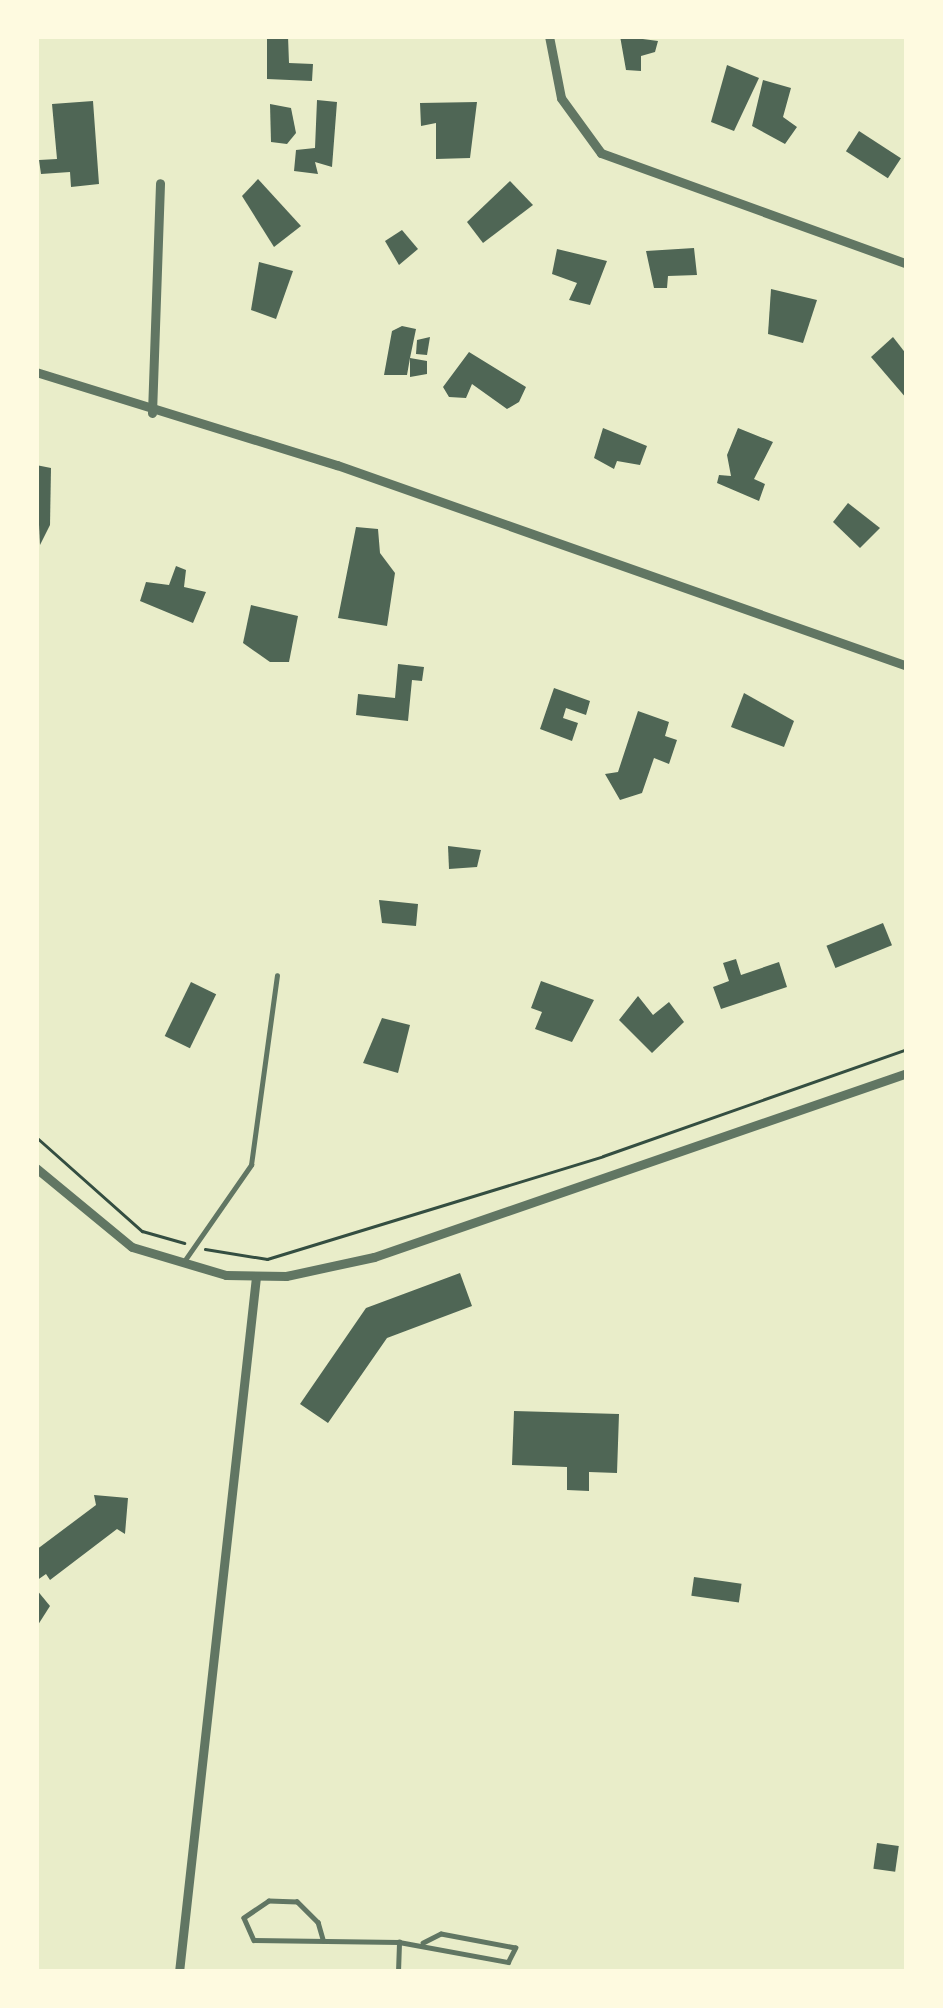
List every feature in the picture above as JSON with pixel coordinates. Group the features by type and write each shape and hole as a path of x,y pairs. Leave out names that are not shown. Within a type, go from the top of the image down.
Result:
{"street":[{"path":"549,36 562,98 601,153 907,264"},
{"path":"152,413 160,183"},
{"path":"36,372 152,413 338,465 907,666"},
{"path":"36,1168 109,1232 182,1264 256,1277 374,1257 907,1072"},
{"path":"179,1972 256,1277"}],"lane":[{"path":"182,1264 254,1157 277,976"},
{"path":"322,1941 308,1911 287,1900 258,1905 244,1918 254,1940 423,1943 440,1934 514,1948 508,1962 439,1954 423,1943"},
{"path":"398,1972 399,1942"}],"path":[{"path":"36,1137 142,1231 267,1258 603,1156 907,1049"}],"building":[{"path":"267,36 288,36 289,63 313,64 312,81 267,79"},
{"path":"620,36 658,41 655,52 641,56 641,71 626,70"},
{"path":"727,65 759,78 734,131 711,122"},
{"path":"763,80 791,88 783,117 797,127 785,144 752,126"},
{"path":"317,100 337,102 332,167 315,162 318,174 294,171 296,150 315,148"},
{"path":"93,101 99,184 71,187 70,172 41,174 39,160 57,159 52,104"},
{"path":"477,102 470,158 436,159 436,123 421,126 420,103"},
{"path":"270,104 291,108 296,133 287,144 271,142"},
{"path":"859,131 901,158 888,178 846,151"},
{"path":"258,179 301,226 274,247 242,196"},
{"path":"510,181 533,205 483,243 467,222"},
{"path":"402,230 418,249 399,265 385,241"},
{"path":"694,248 697,275 668,276 667,288 654,288 646,251"},
{"path":"557,249 607,261 590,305 569,300 577,283 552,274"},
{"path":"259,262 293,271 276,319 251,310"},
{"path":"771,289 817,300 803,343 768,334"},
{"path":"402,326 416,329 407,375 384,375 392,331"},
{"path":"430,337 427,355 416,354 417,340"},
{"path":"893,337 907,355 907,399 871,357"},
{"path":"469,352 526,387 519,402 507,409 472,384 466,398 449,397 443,387"},
{"path":"410,358 427,361 427,374 410,377"},
{"path":"603,428 647,446 640,465 617,461 614,469 594,458"},
{"path":"738,428 773,442 754,479 765,484 759,501 717,483 719,475 731,476 727,455"},
{"path":"36,465 51,468 50,525 40,545"},
{"path":"848,503 880,528 860,548 833,522"},
{"path":"356,527 378,529 380,553 395,573 387,626 338,618"},
{"path":"176,566 186,570 184,587 206,592 193,623 140,601 146,582 169,585"},
{"path":"251,605 298,616 289,662 270,662 243,643"},
{"path":"398,664 424,667 422,681 412,680 408,721 356,715 358,694 395,698"},
{"path":"554,688 590,701 586,715 566,708 563,718 578,723 572,741 540,729"},
{"path":"744,693 794,721 784,747 731,727"},
{"path":"638,711 669,722 665,736 677,740 669,764 654,758 642,793 620,800 605,774 618,772"},
{"path":"448,846 481,850 477,867 449,869"},
{"path":"379,900 418,904 416,926 382,923"},
{"path":"883,923 892,945 835,968 826,946"},
{"path":"736,959 741,975 779,962 787,987 721,1009 713,987 729,981 723,963"},
{"path":"541,981 594,1000 572,1042 535,1029 542,1012 531,1008"},
{"path":"191,982 216,994 190,1048 165,1036"},
{"path":"638,996 653,1015 669,1002 684,1022 652,1053 619,1020"},
{"path":"382,1018 410,1025 398,1073 363,1063"},
{"path":"460,1273 472,1306 387,1338 328,1423 300,1404 366,1308"},
{"path":"514,1411 619,1414 617,1473 589,1472 589,1491 567,1490 567,1467 512,1465"},
{"path":"94,1495 128,1498 125,1534 117,1529 50,1580 46,1574 36,1581 36,1550 96,1505"},
{"path":"694,1577 742,1584 739,1602 691,1596"},
{"path":"36,1589 50,1606 36,1628"},
{"path":"877,1843 899,1846 895,1872 873,1869"}]}
